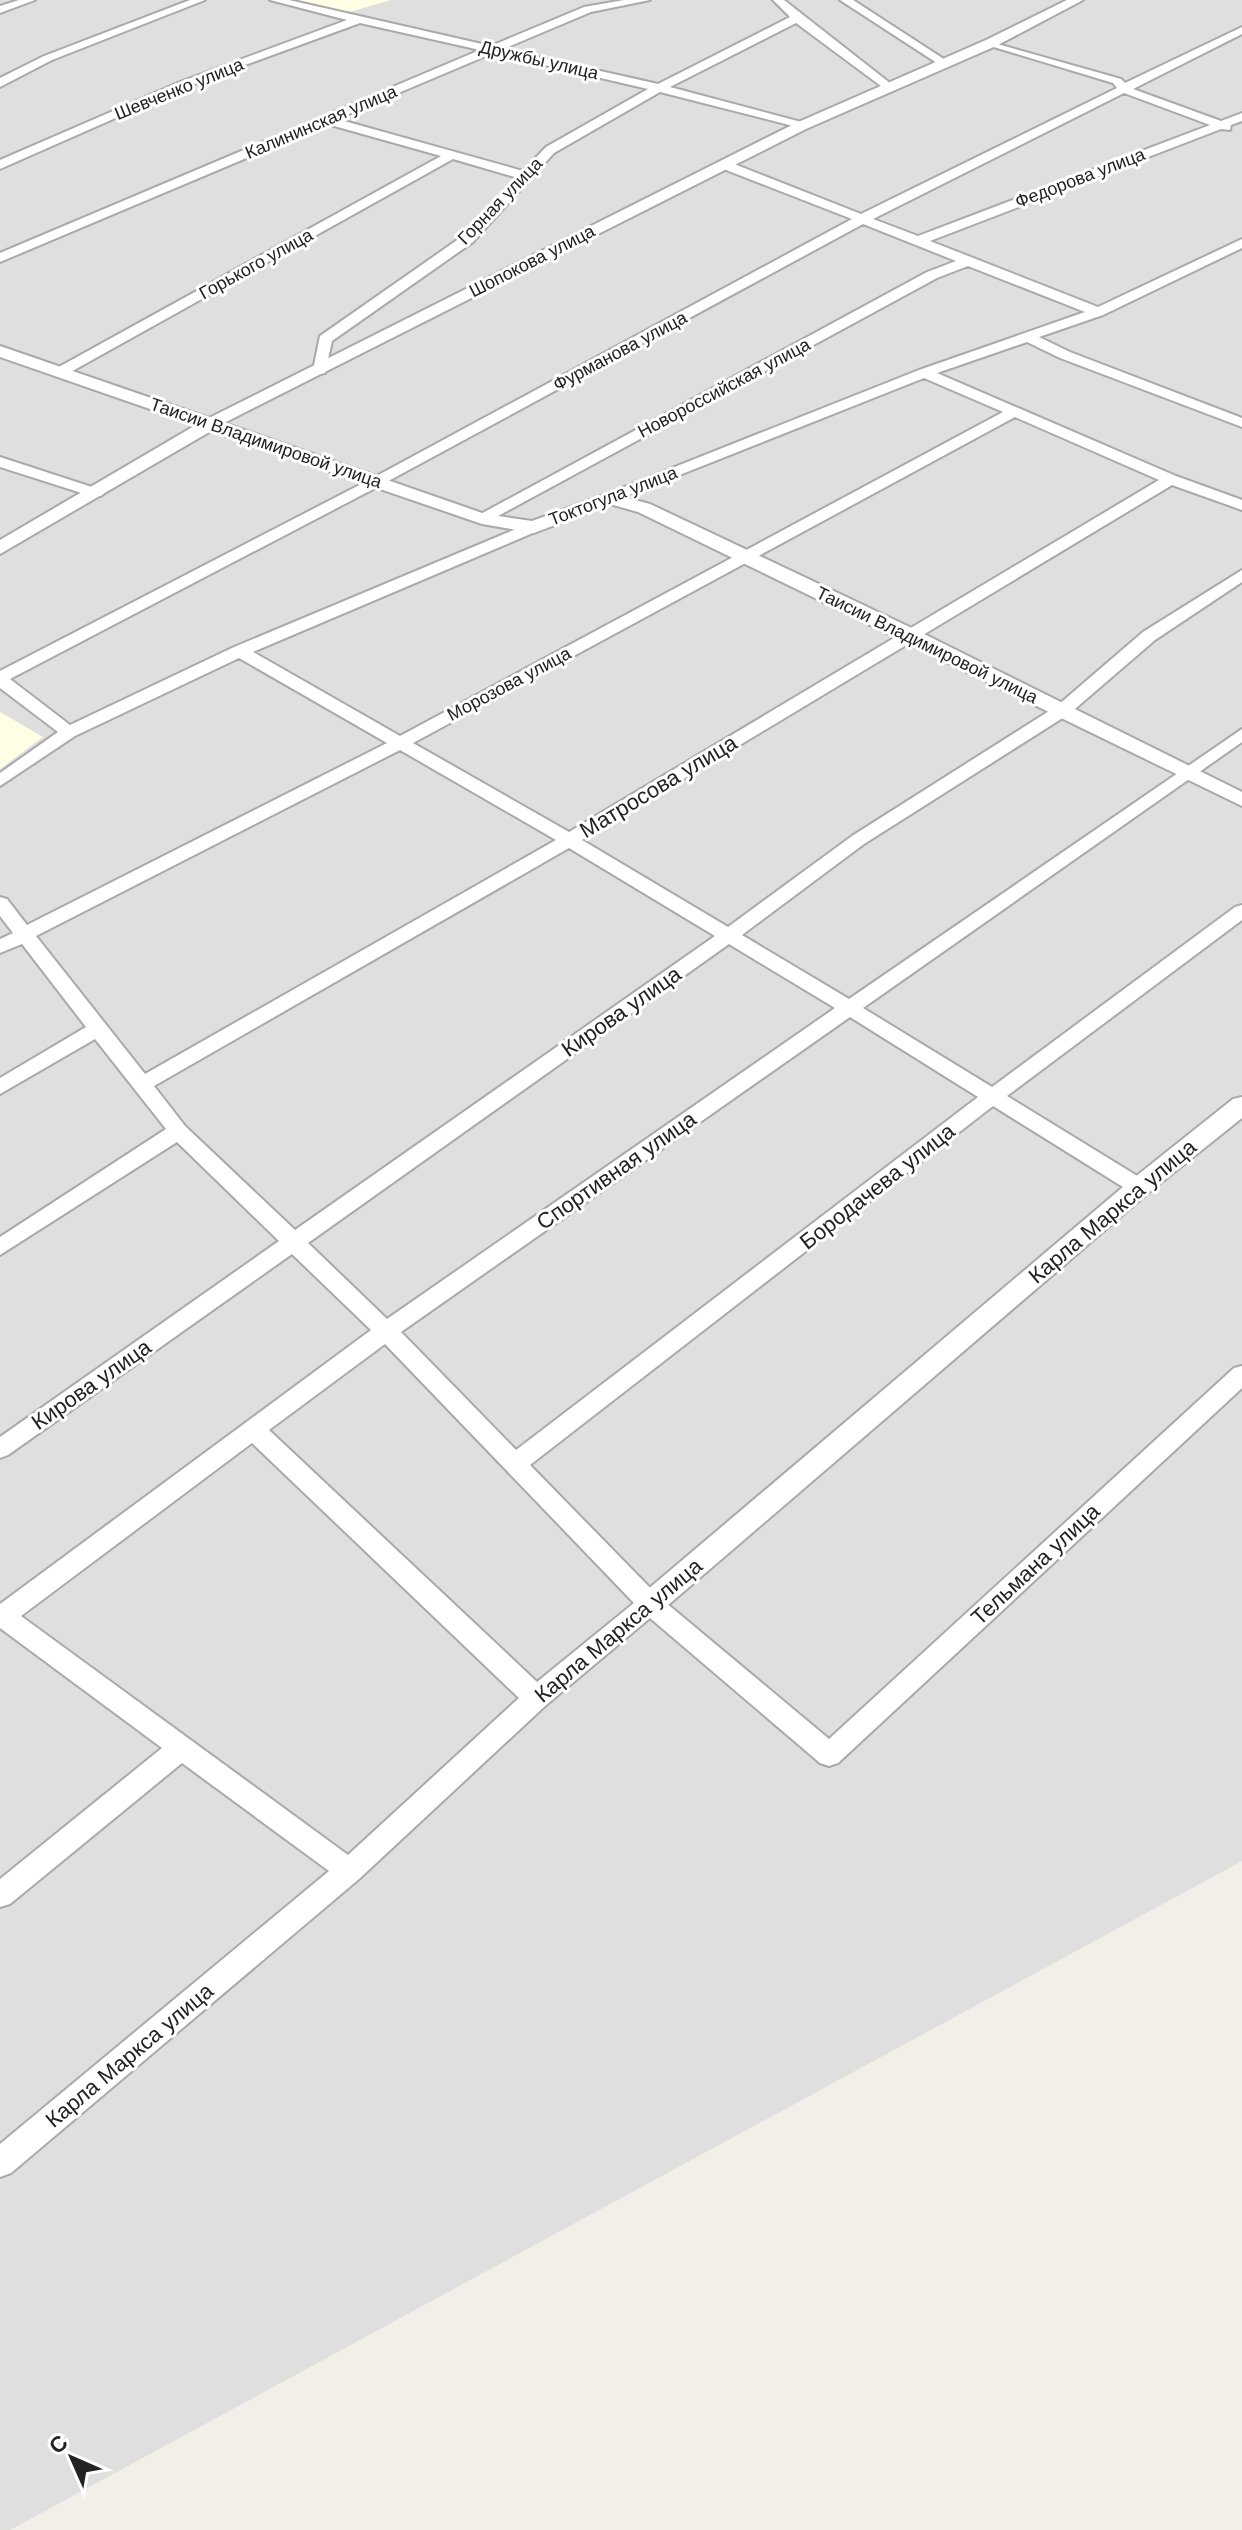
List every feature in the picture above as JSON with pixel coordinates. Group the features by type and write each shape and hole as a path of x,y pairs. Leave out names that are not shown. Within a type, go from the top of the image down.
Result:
{"street":[{"path":"0,10 30,0"},
{"path":"0,83 48,58 200,0"},
{"name":"Дружбы улица","path":"275,0 659,88 801,126"},
{"name":"Калининская улица","path":"0,258 588,9 645,0"},
{"path":"778,0 797,18 889,87"},
{"path":"845,0 944,63"},
{"name":"Шопокова улица","path":"1,546 210,424 544,254 801,126 991,43 1077,0"},
{"name":"Шевченко улица","path":"0,165 184,84 361,18"},
{"name":"Горная улица","path":"320,370 325,339 468,239 550,150 659,88 797,18"},
{"name":"Фурманова улица","path":"0,679 376,482 862,219 1242,30"},
{"path":"991,43 1117,81 1125,90 1242,133"},
{"name":"Федорова улица","path":"918,241 1242,117"},
{"path":"326,120 526,176"},
{"name":"Горького улица","path":"62,371 450,156"},
{"path":"725,165 1098,312"},
{"name":"Токтогула улица","path":"0,781 69,732 240,651 534,527 924,373 1098,312 1242,243"},
{"name":"Новороссийская улица","path":"482,519 932,275 968,261"},
{"path":"1028,337 1065,355 1242,423"},
{"name":"Таисии Владимировой улица","path":"0,351 482,519 534,527"},
{"path":"924,373 1171,479 1242,505"},
{"path":"1223,416 1242,404"},
{"name":"Морозова улица","path":"0,947 398,744 1014,412"},
{"path":"0,462 96,493"},
{"name":"Матросова улица","path":"141,1085 569,840 1171,479"},
{"name":"Таисии Владимировой улица","path":"609,498 644,508 911,635 1242,800"},
{"name":"Кирова улица","path":"0,1449 728,936 858,840 1063,710 1149,636 1242,575"},
{"path":"240,651 569,840 848,1007 1139,1187"},
{"path":"0,679 69,732"},
{"name":"Спортивная улица","path":"1,1617 386,1331 1242,734"},
{"path":"0,903 178,1131 386,1331 650,1604"},
{"name":"Бородачева улица","path":"515,1464 993,1096 1242,911"},
{"path":"0,1087 97,1029"},
{"name":"Карла Маркса улица","path":"0,2163 349,1871 536,1698 1139,1187 1242,1105"},
{"path":"0,1247 178,1131"},
{"name":"Тельмана улица","path":"650,1604 829,1755 1242,1374"},
{"path":"254,1430 536,1698"},
{"path":"1,1617 349,1871"},
{"path":"0,1895 181,1748"}],"shaded area":[{"path":"0,0 1242,0 1242,1861 10,2530 0,2530"},
{"path":"286,0 391,0 346,13"},
{"path":"0,712 43,737 0,769"}]}
